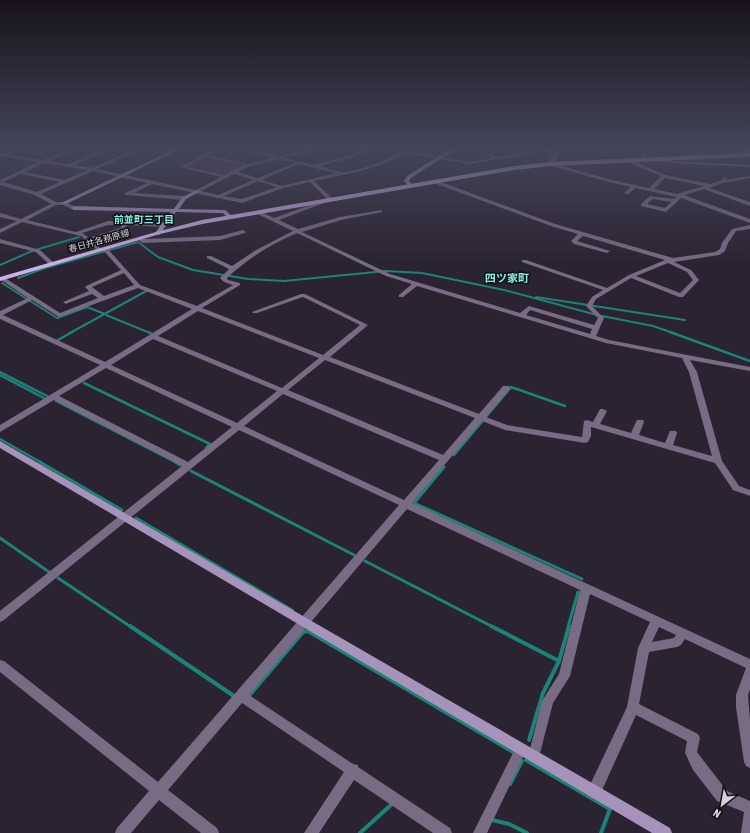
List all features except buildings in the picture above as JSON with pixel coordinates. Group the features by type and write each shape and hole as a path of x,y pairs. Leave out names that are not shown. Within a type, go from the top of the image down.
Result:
{"main road":[{"name":"春日井各務原線","path":"1,279 158,233 229,216 411,186"}],"street":[{"path":"12,186 37,194 54,204"},
{"path":"37,194 57,186"},
{"path":"0,231 54,204 64,203 101,186"},
{"path":"144,186 127,194 184,198"},
{"path":"171,186 242,201 287,186"},
{"path":"158,233 184,198 206,186"},
{"path":"219,196 242,186"},
{"path":"274,220 330,200 316,186"},
{"path":"446,186 534,219 670,260 689,270 696,280 681,296 631,276"},
{"path":"627,193 634,186 650,189 679,196 750,221"},
{"path":"650,189 653,186"},
{"path":"674,202 652,196 643,205 666,210 674,202 679,196 712,186"},
{"path":"705,188 750,204"},
{"path":"64,203 74,208 218,211 225,212 229,216"},
{"path":"0,429 238,284 226,281 222,278 233,269 282,238 298,231 340,219 380,211"},
{"path":"258,212 388,275 592,337 749,371"},
{"path":"0,215 83,235 102,250 138,286 505,427 585,440 587,436 587,423 718,461"},
{"path":"76,233 108,223 164,225"},
{"path":"88,240 122,229 126,224"},
{"path":"592,337 601,318 589,306 590,303 608,290 631,276 670,260 717,254 723,250 725,243 734,230 750,227"},
{"path":"140,239 220,238 243,232"},
{"path":"582,234 574,242 608,252 619,245"},
{"path":"0,241 38,251 52,264"},
{"path":"209,257 233,269"},
{"path":"524,261 534,263 608,290"},
{"path":"102,298 88,286 124,271"},
{"path":"1,279 59,315 138,286"},
{"path":"401,296 416,284"},
{"path":"66,302 93,291"},
{"path":"0,617 365,325 303,295 255,312"},
{"path":"0,315 32,298"},
{"path":"521,316 529,308 597,328"},
{"path":"0,315 750,664"},
{"path":"152,336 444,459"},
{"path":"684,356 693,372 718,461 736,488 750,493"},
{"path":"122,833 506,388"},
{"path":"53,396 189,466"},
{"path":"595,426 603,410"},
{"path":"634,437 640,422"},
{"path":"668,447 673,433"},
{"path":"0,444 665,833"},
{"path":"534,757 548,701 564,676 586,588"},
{"path":"594,792 633,706 644,648 656,620"},
{"path":"644,648 677,642 683,633"},
{"path":"0,665 212,833"},
{"path":"750,671 742,695 742,707 750,762"},
{"path":"241,696 445,833"},
{"path":"633,706 694,738 691,753 698,765 722,796 750,808"},
{"path":"480,833 520,749"},
{"path":"311,833 353,770"},
{"path":"748,833 750,814"}],"waterway":[{"path":"0,265 32,251 79,237"},
{"path":"18,278 45,268 138,242 158,257 193,270 248,279 284,281 386,271 422,273 504,290 597,315 653,326 673,333"},
{"path":"2,283 57,318 87,307 105,314"},
{"path":"105,314 148,290"},
{"path":"536,297 685,320"},
{"path":"70,333 105,314"},
{"path":"106,315 150,333"},
{"path":"58,340 72,332"},
{"path":"670,332 750,361"},
{"path":"0,372 47,396"},
{"path":"0,375 44,398"},
{"path":"84,383 210,444 206,448"},
{"path":"454,455 511,387 565,406"},
{"path":"56,401 177,463"},
{"path":"0,439 42,463"},
{"path":"40,462 122,510"},
{"path":"175,462 180,465"},
{"path":"444,467 414,503 582,579"},
{"path":"191,471 354,555"},
{"path":"136,518 292,610"},
{"path":"0,538 49,572"},
{"path":"365,561 493,627"},
{"path":"58,578 131,627"},
{"path":"568,627 578,592"},
{"path":"130,626 234,696"},
{"path":"491,626 559,661"},
{"path":"559,661 569,626"},
{"path":"248,697 303,632 308,631 513,752"},
{"path":"529,740 543,693 559,661"},
{"path":"526,760 610,809 601,833"},
{"path":"510,784 522,761"},
{"path":"360,833 392,804"},
{"path":"492,820 509,824 527,833"}],"district":[{"name":"前並町三丁目","path":"144,219"},
{"name":"四ツ家町","path":"507,278"}]}
